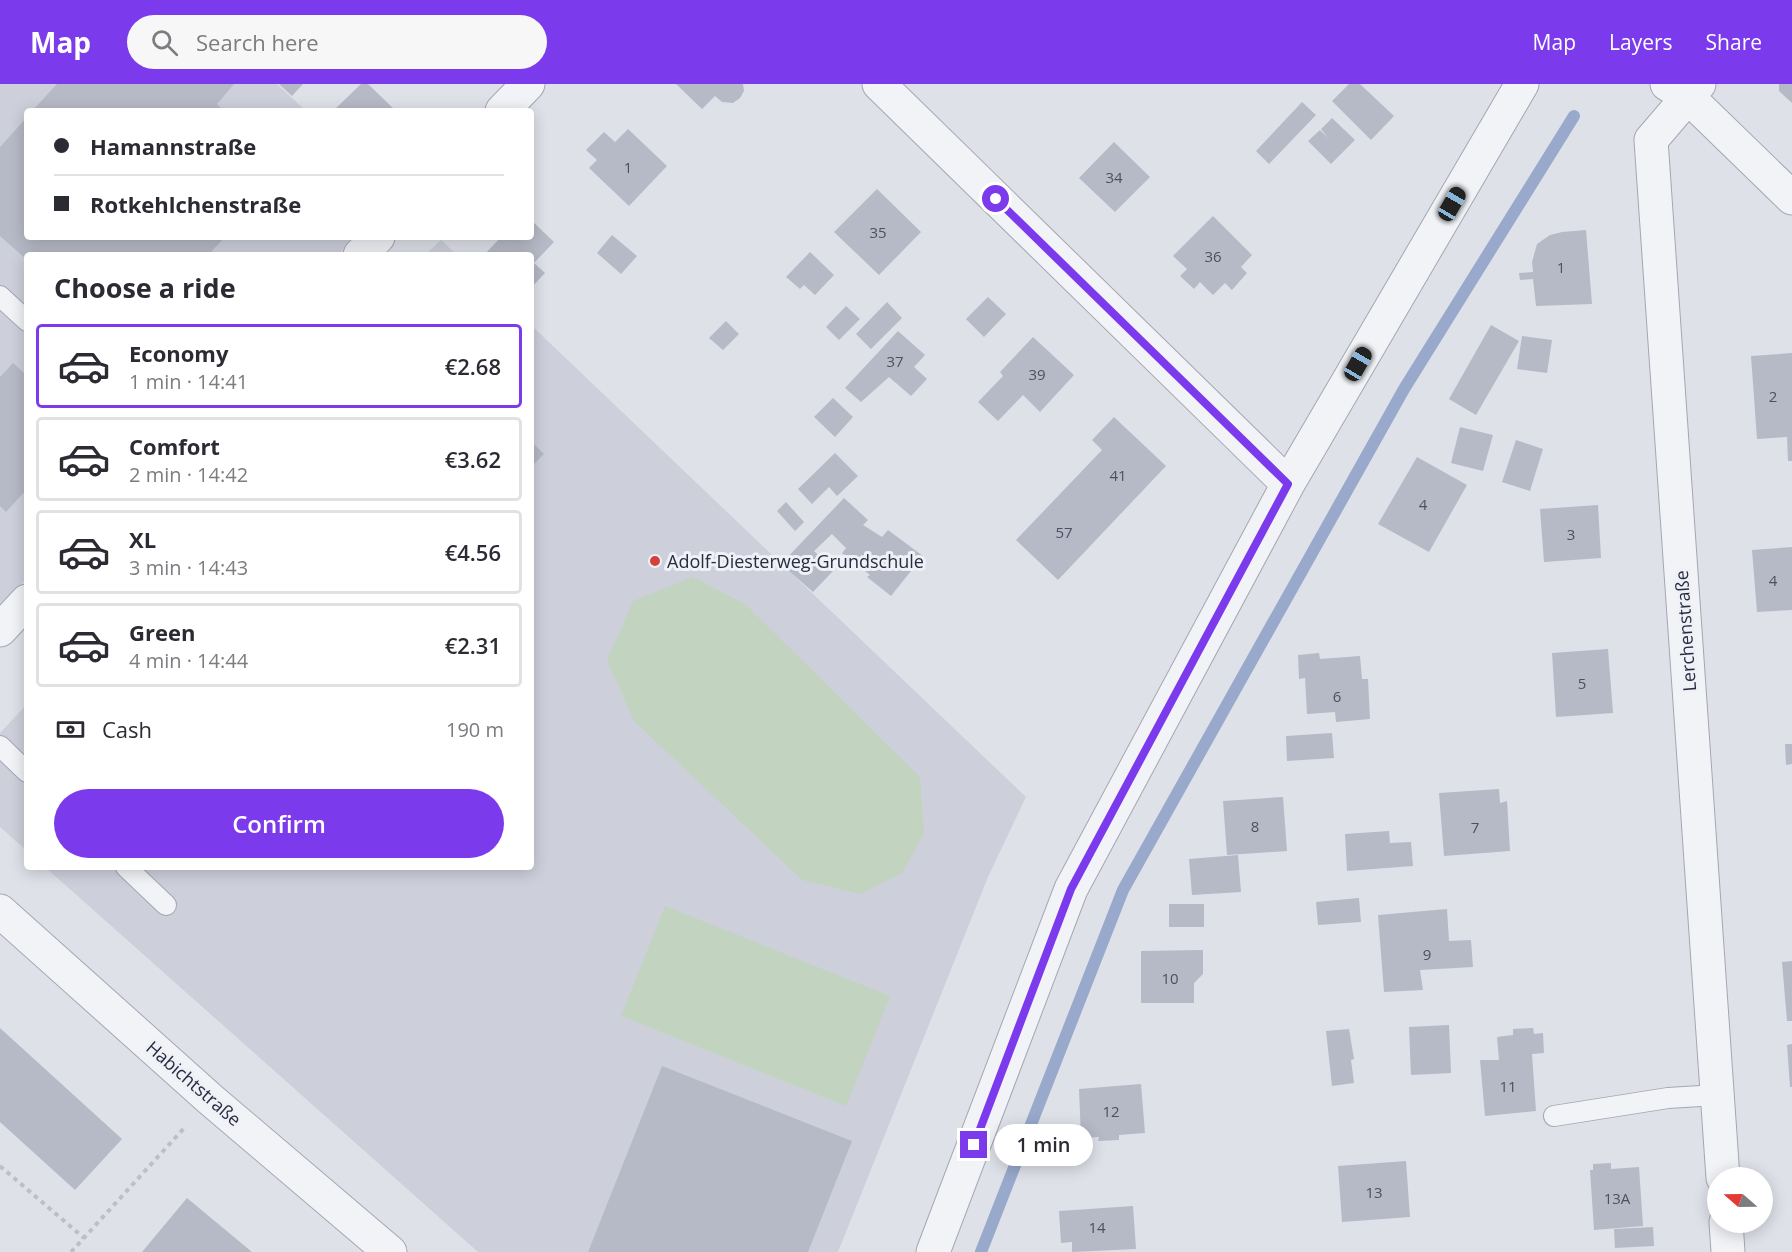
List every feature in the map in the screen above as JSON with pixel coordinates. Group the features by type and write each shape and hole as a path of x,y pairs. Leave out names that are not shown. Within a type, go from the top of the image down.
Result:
{"street":[{"path":"505,108 528,84"},
{"path":"879,84 1288,484"},
{"path":"933,1252 1071,889 1288,484 1522,84"},
{"path":"1685,88 1792,198"},
{"name":"Lerchenstraße","path":"1685,88 1651,140 1722,1167"},
{"path":"363,252 375,240"},
{"path":"0,630 24,604"},
{"name":"Habichtstraße","path":"0,911 210,1099 390,1252"},
{"path":"1727,1233 1728,1252"}],"lane":[{"path":"0,296 24,318"},
{"path":"0,746 24,769"},
{"path":"129,870 166,905"},
{"path":"1554,1116 1668,1098 1718,1095"}],"path":[{"path":"72,1252 210,1099"},
{"path":"0,1166 84,1238"}],"shaded area":[{"path":"0,84 277,84 303,108 24,108 24,240 352,240 340,252 24,252 24,581 0,607"},
{"path":"441,240 454,252 428,252"},
{"name":"Adolf-Diesterweg-Grundschule","path":"534,328 1026,797 988,877 838,1252 478,1252 48,870 534,870"},
{"path":"24,707 24,848 0,827 0,733"}],"green space":[{"path":"693,577 745,604 920,777 924,833 902,873 860,894 802,880 634,721 607,660 633,601"},
{"path":"665,906 890,996 846,1106 621,1016"}],"building":[{"path":"57,84 234,84 217,104 221,108 35,108"},
{"path":"279,84 303,84 292,96"},
{"path":"361,84 368,84 393,108 336,108"},
{"path":"676,84 743,84 744,91 733,103 722,102 715,96 702,109"},
{"path":"1349,84 1360,84 1394,116 1371,140 1332,101"},
{"path":"1779,84 1792,84 1792,103 1779,91"},
{"path":"1302,102 1316,115 1269,164 1256,151"},
{"path":"1332,118 1355,140 1331,164 1308,141 1320,130 1328,138 1321,129"},
{"path":"24,120 24,240 222,240 211,252 24,252 24,257 0,236 0,147"},
{"path":"628,129 667,166 629,206 589,168 597,160 586,150 604,132 615,142"},
{"path":"1114,142 1150,177 1115,212 1079,178"},
{"path":"877,189 921,232 879,275 834,232"},
{"path":"1213,216 1252,255 1241,267 1247,273 1232,290 1225,283 1213,295 1200,282 1194,289 1180,276 1187,269 1173,256"},
{"path":"534,223 554,242 534,263 534,252 487,252 498,240 534,240"},
{"path":"1586,230 1592,304 1536,306 1533,279 1520,280 1519,273 1533,272 1532,262 1537,244 1550,235"},
{"path":"612,235 637,256 621,274 597,253"},
{"path":"810,252 834,275 815,295 804,285 800,289 786,277"},
{"path":"534,263 545,273 534,285"},
{"path":"988,297 1006,314 984,337 966,319"},
{"path":"887,302 902,318 871,349 856,334"},
{"path":"846,306 860,319 839,340 826,327"},
{"path":"726,321 739,334 723,350 709,338"},
{"path":"1491,325 1519,341 1476,415 1449,399"},
{"path":"898,331 925,355 914,367 927,379 911,396 889,377 861,402 845,388"},
{"path":"1522,336 1552,340 1547,373 1517,369"},
{"path":"1033,337 1074,375 1040,412 1023,395 998,421 978,402 1003,376 1000,372"},
{"path":"1792,353 1792,461 1788,461 1787,437 1757,439 1751,356"},
{"path":"13,363 24,373 24,492 6,512 0,506 0,377"},
{"path":"833,398 853,417 835,437 814,417"},
{"path":"1114,417 1166,466 1058,580 1016,540 1102,450 1092,440"},
{"path":"1460,427 1493,435 1483,471 1451,463"},
{"path":"1516,440 1543,449 1530,491 1502,482"},
{"path":"534,444 544,454 534,464"},
{"path":"835,453 858,476 837,496 829,487 812,504 798,489"},
{"path":"1417,457 1467,485 1429,552 1378,524"},
{"path":"844,498 868,520 863,525 882,537 888,530 923,556 891,596 867,577 870,575 842,553 846,548 832,534 814,551 834,570 813,592 781,564"},
{"path":"786,502 804,522 795,531 777,511"},
{"path":"1598,505 1601,558 1544,562 1540,509"},
{"path":"1792,547 1792,610 1757,612 1752,550"},
{"path":"1608,649 1613,713 1556,717 1552,653"},
{"path":"1319,653 1320,659 1360,656 1362,679 1368,679 1370,719 1336,722 1335,712 1307,714 1305,678 1299,679 1298,655"},
{"path":"1332,733 1334,758 1287,761 1286,736"},
{"path":"1785,744 1792,744 1792,764 1786,765"},
{"path":"1499,789 1500,803 1507,801 1510,851 1444,856 1439,793"},
{"path":"1283,797 1287,851 1227,855 1223,801"},
{"path":"1389,831 1390,843 1411,842 1413,866 1347,871 1345,834"},
{"path":"1238,855 1241,892 1192,895 1189,859"},
{"path":"1359,898 1361,922 1318,925 1316,902"},
{"path":"1169,904 1204,904 1204,927 1169,927"},
{"path":"1447,909 1449,941 1471,940 1473,967 1420,970 1423,990 1384,992 1378,915"},
{"path":"1203,950 1203,974 1194,983 1194,1003 1141,1003 1141,951"},
{"path":"1792,961 1792,1021 1787,1021 1782,962"},
{"path":"1449,1025 1451,1073 1411,1075 1409,1027"},
{"path":"0,1028 122,1139 75,1190 0,1122"},
{"path":"1533,1028 1534,1034 1543,1033 1544,1053 1532,1054 1536,1111 1485,1116 1480,1060 1499,1060 1497,1037 1513,1035 1513,1029"},
{"path":"1349,1029 1354,1059 1351,1060 1354,1083 1332,1086 1326,1031"},
{"path":"1792,1044 1792,1087 1790,1087 1787,1045"},
{"path":"662,1066 852,1141 808,1252 588,1252"},
{"path":"1141,1084 1145,1133 1119,1135 1119,1140 1098,1141 1099,1137 1081,1138 1079,1089"},
{"path":"1406,1161 1410,1217 1342,1222 1338,1166"},
{"path":"1611,1163 1611,1169 1639,1167 1643,1226 1594,1230 1590,1170 1593,1170 1593,1164"},
{"path":"187,1198 252,1252 142,1252"},
{"path":"1133,1206 1136,1249 1072,1252 1072,1242 1061,1243 1059,1211"},
{"path":"1653,1227 1654,1246 1615,1248 1614,1229"}],"waterway":[{"path":"981,1252 1123,890 1404,389 1574,116"}],"place":[{"name":"Adolf-Diesterweg-Grundschule","path":"655,561"}],"route":[{"path":"974,1145 1071,889 1288,484 996,199"}]}
